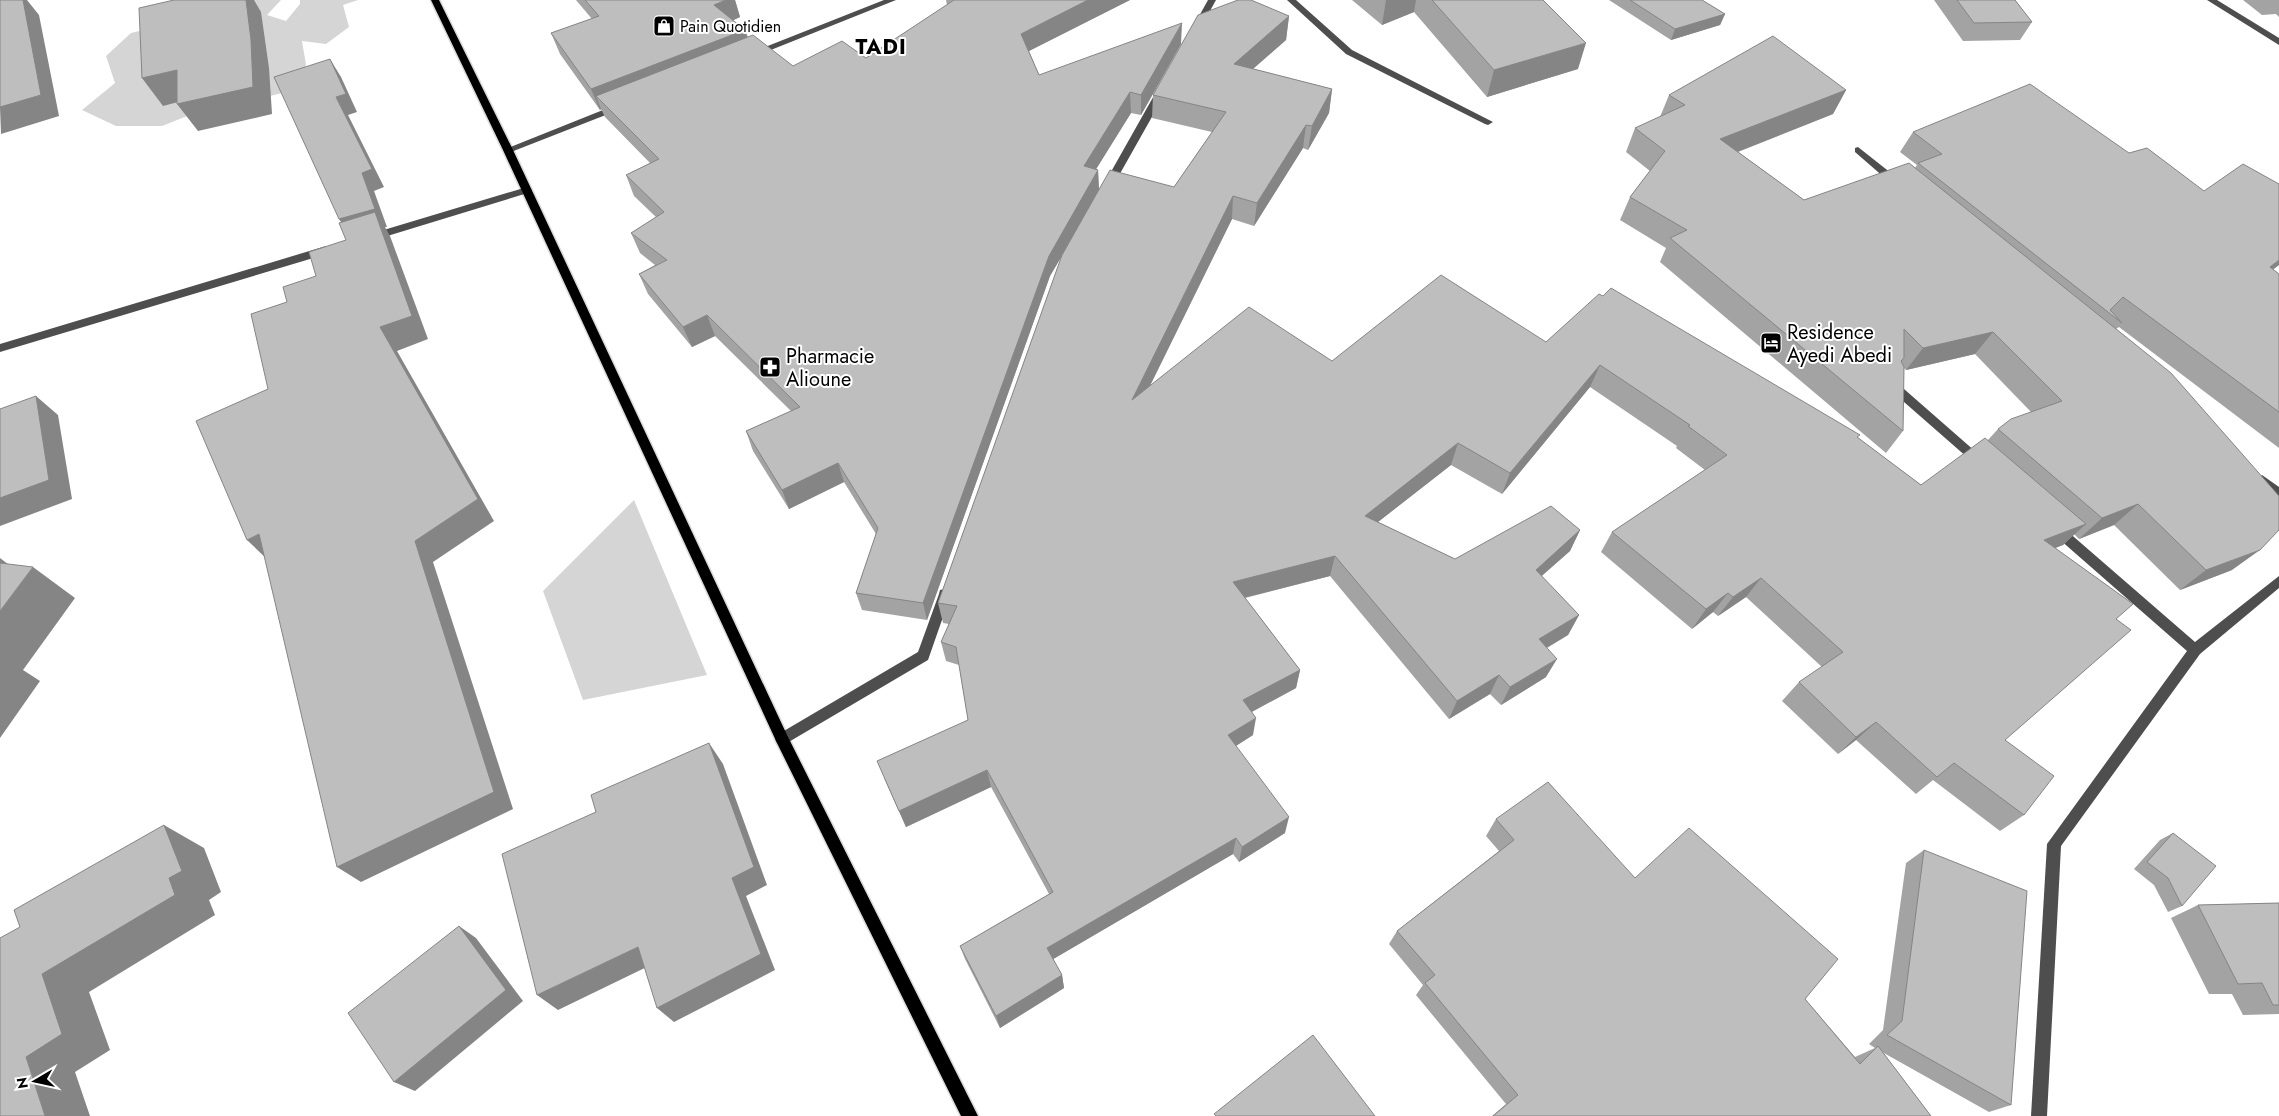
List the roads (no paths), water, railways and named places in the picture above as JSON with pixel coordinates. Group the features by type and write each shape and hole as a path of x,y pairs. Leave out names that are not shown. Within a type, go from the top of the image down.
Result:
{"main road":[{"path":"435,0 527,190 782,739 970,1116"}],"street":[{"path":"746,57 892,0"},
{"path":"1193,35 1212,0"},
{"path":"1291,0 1348,52 1488,122"},
{"path":"2211,0 2279,42"},
{"path":"1101,199 1169,78"},
{"path":"508,150 627,103"},
{"path":"1858,150 1904,188"},
{"path":"358,241 527,190"},
{"path":"0,348 339,246"},
{"path":"1892,385 1988,469"},
{"path":"2256,475 2279,494"},
{"path":"2047,521 2195,650"},
{"path":"2039,1116 2054,844 2195,650 2279,581"},
{"path":"782,739 923,656 949,582"}],"place":[{"name":"Pain Quotidien","path":"664,26"},
{"name":"Residence Ayedi Abedi","path":"1771,343"},
{"name":"Pharmacie Alioune","path":"770,367"}],"district":[{"name":"TADI","path":"881,47"}]}
